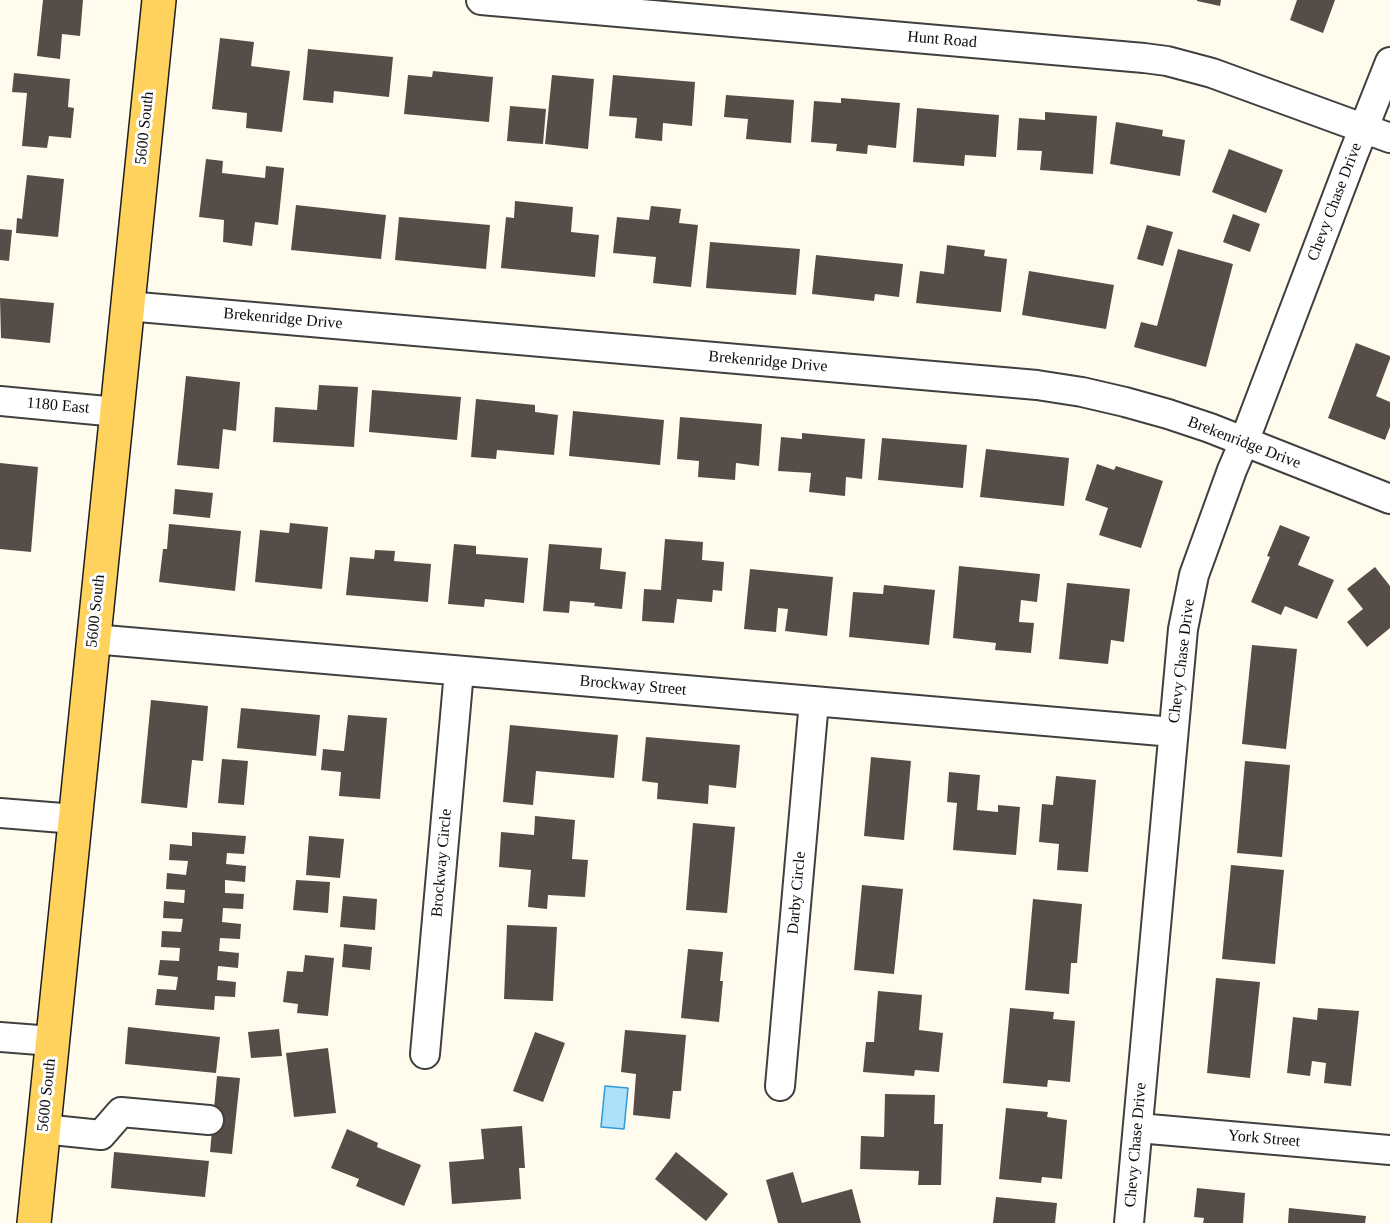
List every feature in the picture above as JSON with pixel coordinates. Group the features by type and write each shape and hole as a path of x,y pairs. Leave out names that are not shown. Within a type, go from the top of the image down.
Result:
{"main road":[{"name":"5600 South","path":"34,1223 159,0"}],"street":[{"name":"Hunt Road","path":"481,0 1144,57 1212,73 1390,138"},
{"name":"Chevy Chase Drive","path":"1129,1223 1183,629 1191,586 1232,470 1390,62"},
{"name":"Brekenridge Drive","path":"127,306 1037,385 1082,392 1168,414 1390,499"},
{"name":"1180 East","path":"0,401 117,412"},
{"name":"Brockway Street","path":"93,639 1173,732"},
{"name":"Brockway Circle","path":"425,1054 459,671"},
{"name":"Darby Circle","path":"780,1086 814,701"},
{"path":"0,813 75,819"},
{"path":"0,1037 52,1041"},
{"path":"43,1129 101,1135 121,1112 208,1120"},
{"name":"York Street","path":"1138,1128 1390,1150"}],"water":[{"path":"605,1086 628,1088 624,1129 601,1127"}],"building":[{"path":"43,0 83,0 80,36 62,34 60,59 37,56"},
{"path":"1197,0 1221,0 1220,6"},
{"path":"1297,0 1335,0 1323,33 1290,20"},
{"path":"220,38 254,42 251,66 290,71 282,132 246,128 247,113 212,109"},
{"path":"308,49 393,57 389,97 334,91 333,103 303,100"},
{"path":"433,71 493,77 489,122 404,114 408,75 432,77"},
{"path":"14,73 70,79 68,107 74,108 71,138 49,136 47,148 22,146 27,93 12,92"},
{"path":"552,75 594,79 588,149 545,144"},
{"path":"613,75 695,82 692,126 663,123 662,141 635,138 637,118 609,116"},
{"path":"726,95 794,100 791,143 746,139 748,119 724,117"},
{"path":"841,98 900,103 896,148 868,145 867,154 836,151 837,144 811,142 814,101 841,103"},
{"path":"510,106 546,109 543,144 507,141"},
{"path":"917,108 999,115 996,157 965,155 964,166 913,162"},
{"path":"1045,112 1097,116 1093,174 1040,170 1042,151 1017,150 1019,118 1045,120"},
{"path":"1116,122 1163,130 1162,136 1185,140 1180,176 1110,164"},
{"path":"1229,149 1283,170 1266,213 1212,192"},
{"path":"206,159 223,161 222,173 265,178 266,166 284,168 278,225 255,222 252,246 223,242 224,220 199,217"},
{"path":"27,175 64,179 58,237 16,233 17,218 22,219"},
{"path":"515,201 573,207 571,232 599,235 595,277 501,268 506,217 514,218"},
{"path":"296,205 386,215 381,259 291,250"},
{"path":"651,206 681,209 679,223 698,225 691,287 653,283 656,257 613,253 617,217 649,220"},
{"path":"1233,214 1260,224 1250,252 1223,242"},
{"path":"399,217 490,225 486,269 395,260"},
{"path":"1147,225 1173,232 1163,266 1137,259"},
{"path":"0,229 12,230 9,261 0,260"},
{"path":"710,242 800,249 796,295 706,288"},
{"path":"947,245 985,250 984,256 1007,259 1001,312 916,303 920,271 944,274"},
{"path":"1178,249 1233,264 1206,367 1134,347 1141,322 1157,326"},
{"path":"816,255 903,264 899,297 875,294 874,301 812,294"},
{"path":"1029,271 1114,285 1106,329 1022,315"},
{"path":"0,298 54,303 50,343 1,338"},
{"path":"1356,343 1390,356 1376,396 1390,402 1390,427 1385,440 1328,418"},
{"path":"186,376 240,382 236,431 223,429 219,469 177,465"},
{"path":"319,385 358,387 354,447 273,442 275,407 317,410"},
{"path":"372,390 461,397 457,440 369,432"},
{"path":"476,399 535,405 535,412 558,415 554,455 497,450 496,459 471,457"},
{"path":"573,411 664,420 660,465 569,456"},
{"path":"680,417 762,424 759,466 736,463 735,480 698,477 699,461 677,459"},
{"path":"802,433 865,439 862,479 846,477 845,496 809,492 811,473 778,471 781,437 802,439"},
{"path":"882,438 967,445 963,488 878,480"},
{"path":"986,449 1069,458 1064,506 980,497"},
{"path":"0,463 38,467 31,552 0,549"},
{"path":"1097,464 1114,470 1116,466 1163,481 1141,548 1099,535 1108,508 1085,500"},
{"path":"175,489 213,493 210,518 173,514"},
{"path":"290,523 328,527 322,589 255,582 260,530 289,533"},
{"path":"169,524 241,531 235,591 159,582 163,549 167,549"},
{"path":"1280,525 1310,537 1298,565 1334,580 1317,619 1285,606 1281,615 1251,602 1270,557 1267,556"},
{"path":"665,539 703,542 702,560 724,562 722,591 713,590 712,602 677,599 674,623 642,621 644,589 661,590"},
{"path":"454,544 476,546 476,554 528,558 524,603 485,599 484,607 448,604"},
{"path":"549,544 602,548 600,569 626,572 622,609 594,606 595,603 570,601 569,613 543,611"},
{"path":"375,550 395,551 394,561 431,564 428,602 346,595 350,557 374,559"},
{"path":"959,566 1040,574 1037,602 1021,600 1019,622 1034,623 1031,653 995,650 996,643 953,638"},
{"path":"1375,567 1390,586 1390,628 1367,647 1347,622 1363,609 1347,589"},
{"path":"750,569 833,577 827,636 785,631 788,609 778,608 776,632 744,629"},
{"path":"1067,583 1130,589 1124,642 1111,640 1108,664 1059,659"},
{"path":"884,585 935,590 929,645 849,637 853,592 883,594"},
{"path":"1252,645 1297,649 1286,749 1242,744"},
{"path":"151,700 208,706 203,761 192,760 187,808 141,803"},
{"path":"241,708 320,715 316,756 237,748"},
{"path":"348,715 387,718 380,799 339,796 341,772 321,770 323,749 344,751"},
{"path":"510,725 618,735 614,778 536,771 533,805 503,802"},
{"path":"646,737 740,745 736,788 709,785 708,804 657,799 658,783 642,781"},
{"path":"871,757 911,761 904,840 864,836"},
{"path":"222,759 248,761 244,805 218,803"},
{"path":"1245,761 1290,765 1282,857 1237,853"},
{"path":"949,772 980,775 977,810 998,812 998,805 1020,807 1016,855 953,850 957,803 947,802"},
{"path":"1056,776 1096,780 1088,872 1057,870 1059,844 1039,842 1042,804 1053,805"},
{"path":"535,816 575,820 572,859 588,860 585,897 548,895 547,909 528,907 531,870 499,867 501,832 534,835"},
{"path":"693,823 735,827 727,913 686,910"},
{"path":"192,832 246,836 244,854 227,853 226,864 246,866 245,882 225,880 225,893 244,894 243,909 223,908 222,922 241,924 240,939 220,938 219,951 239,953 238,968 218,966 217,980 236,982 235,997 215,996 214,1010 155,1005 157,989 176,990 178,977 158,975 160,960 179,961 180,948 161,947 162,931 181,932 183,919 163,918 164,901 184,903 185,890 166,889 167,873 186,875 188,861 169,860 170,844 192,846"},
{"path":"309,836 344,839 340,878 306,875"},
{"path":"1231,865 1284,870 1275,964 1222,959"},
{"path":"296,880 330,882 328,913 293,910"},
{"path":"862,885 903,889 894,974 854,970"},
{"path":"343,896 377,899 375,930 340,927"},
{"path":"1033,899 1082,904 1077,963 1071,963 1069,994 1025,990"},
{"path":"507,925 557,927 553,1001 504,999"},
{"path":"344,944 372,947 370,970 342,967"},
{"path":"688,949 723,952 719,1022 681,1018"},
{"path":"305,955 334,958 328,1016 297,1013 298,1004 283,1002 287,971 303,972"},
{"path":"1216,978 1260,982 1250,1078 1207,1073"},
{"path":"878,991 922,995 919,1030 943,1033 939,1072 915,1070 914,1076 863,1072 866,1042 874,1042"},
{"path":"1010,1008 1054,1012 1053,1019 1075,1021 1070,1082 1048,1080 1047,1087 1003,1083"},
{"path":"1318,1008 1359,1011 1351,1086 1324,1083 1326,1063 1312,1061 1310,1076 1287,1073 1293,1017 1317,1020"},
{"path":"128,1027 220,1037 216,1073 125,1064"},
{"path":"279,1029 282,1056 251,1058 248,1032"},
{"path":"625,1030 686,1035 681,1091 673,1091 670,1119 633,1115 636,1074 621,1072"},
{"path":"535,1032 565,1043 543,1102 513,1091"},
{"path":"328,1048 336,1113 294,1117 286,1053"},
{"path":"217,1076 240,1078 232,1154 210,1152"},
{"path":"885,1094 935,1095 934,1124 943,1124 941,1185 918,1185 919,1171 860,1169 861,1136 884,1137"},
{"path":"1006,1108 1048,1112 1047,1117 1067,1120 1062,1179 1042,1177 1041,1183 999,1179"},
{"path":"522,1126 525,1168 519,1168 521,1199 452,1204 449,1162 484,1159 481,1129"},
{"path":"347,1129 378,1143 377,1147 421,1165 404,1206 356,1186 359,1179 331,1168"},
{"path":"114,1152 209,1161 205,1197 111,1188"},
{"path":"676,1152 728,1194 706,1221 655,1179"},
{"path":"793,1172 802,1203 852,1189 861,1223 778,1223 766,1180"},
{"path":"1197,1188 1245,1193 1243,1223 1203,1223 1204,1218 1194,1217"},
{"path":"996,1197 1057,1203 1055,1223 993,1223"},
{"path":"1289,1208 1366,1216 1365,1223 1288,1223"}]}
